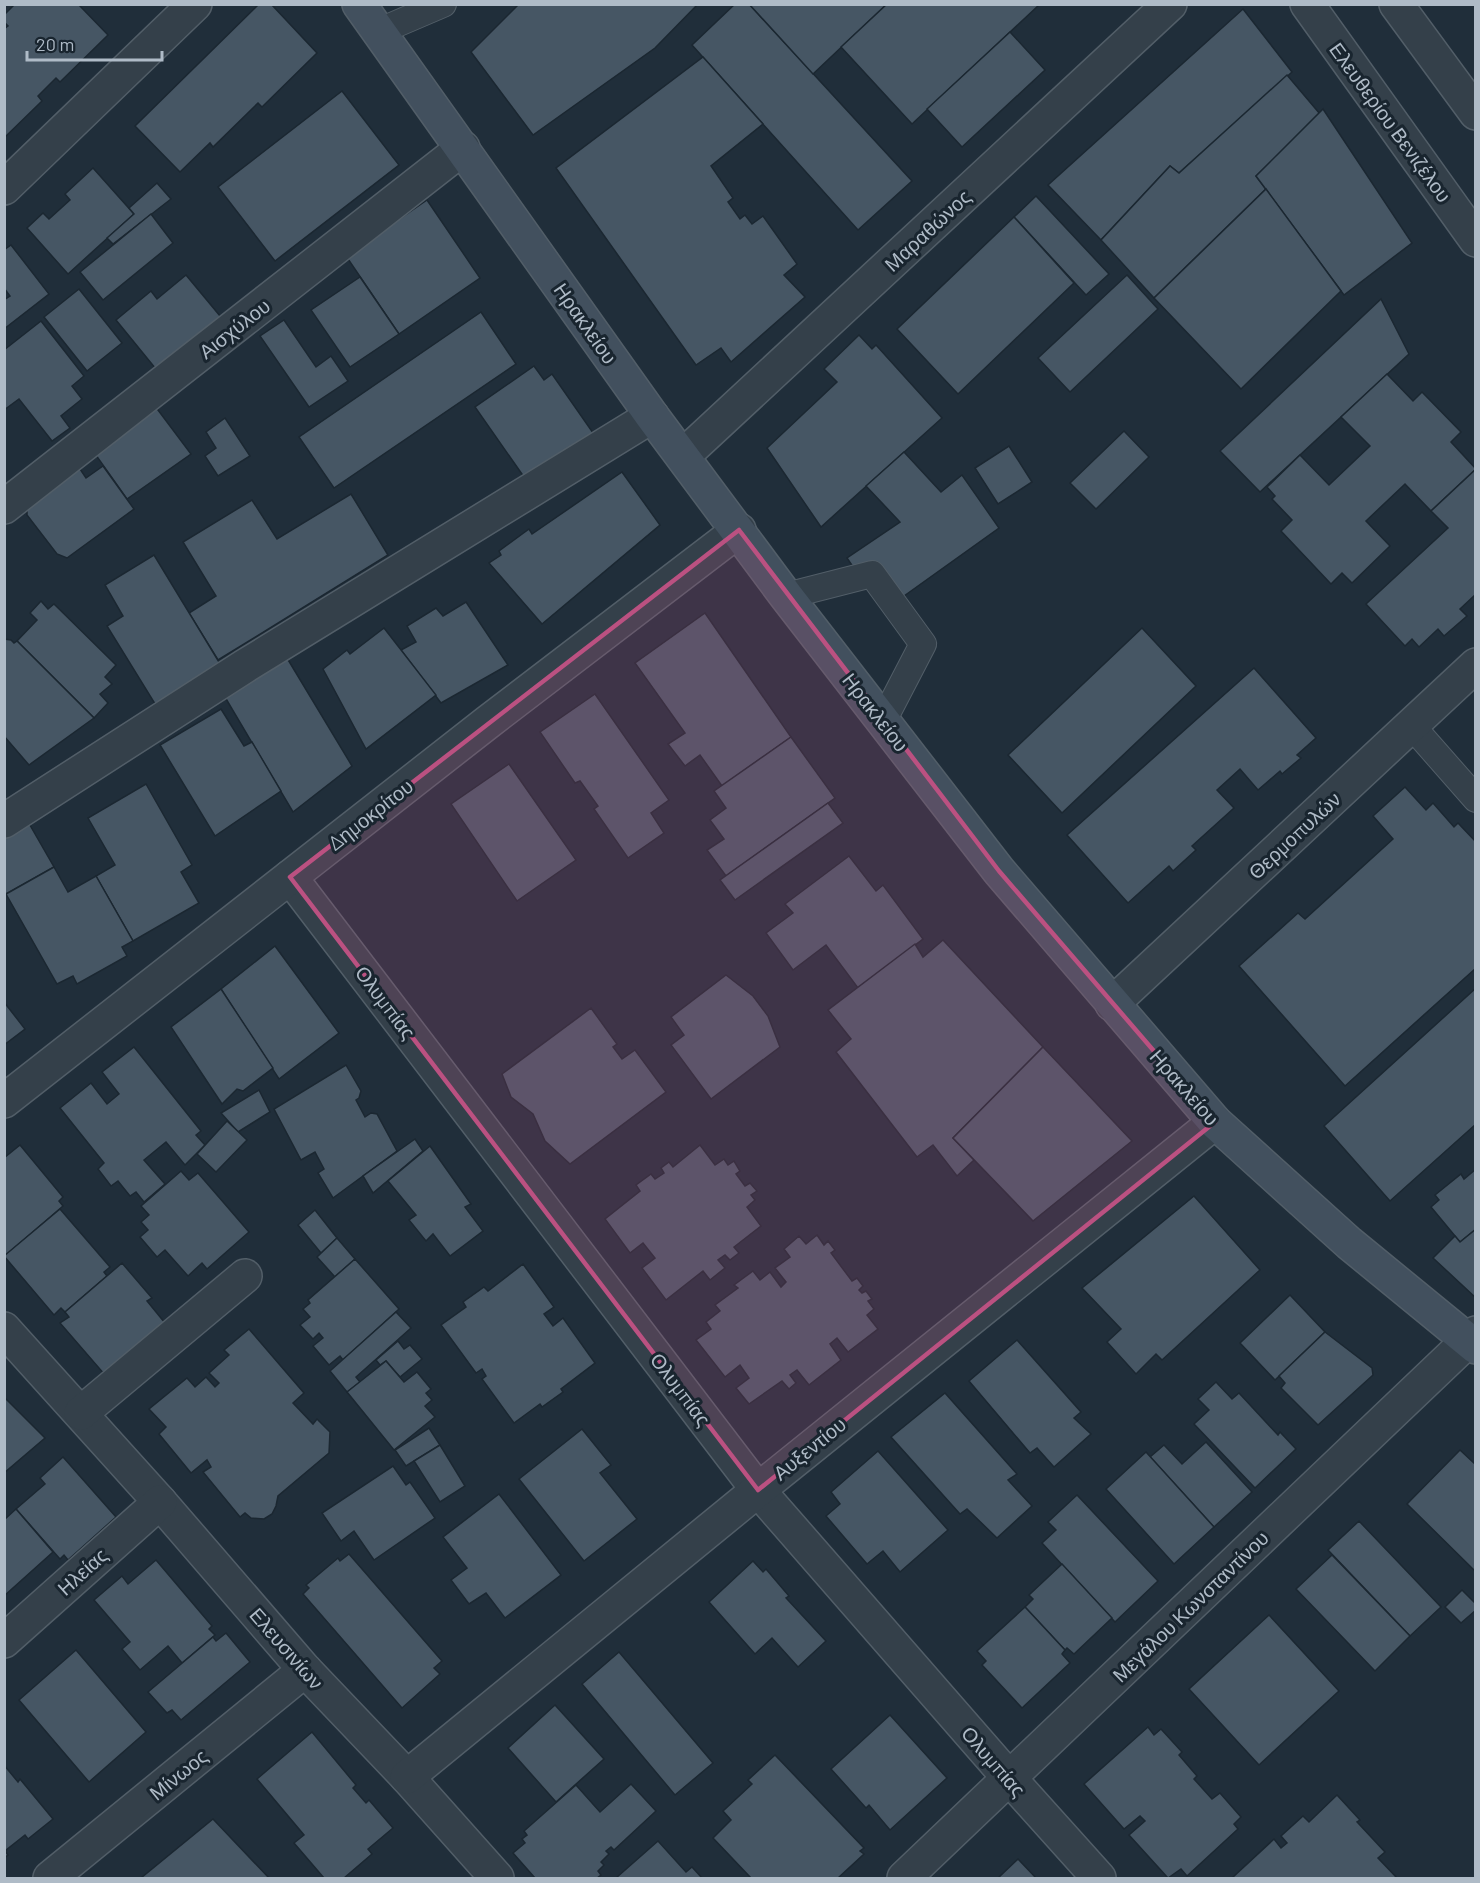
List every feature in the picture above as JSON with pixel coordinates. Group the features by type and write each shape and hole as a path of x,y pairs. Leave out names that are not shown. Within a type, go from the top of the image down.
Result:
{"main road":[{"name":"Ηρακλείου","path":"359,4 652,416 786,596 999,872 1215,1122 1349,1243 1473,1340"}],"street":[{"path":"4,188 195,4"},
{"name":"Μαραθώνος","path":"683,456 1170,4"},
{"name":"Ελευθερίου Βενιζέλου","path":"1307,4 1476,240"},
{"path":"1396,4 1476,113"},
{"name":"Αισχύλου","path":"4,507 463,148"},
{"path":"4,821 245,666 652,416"},
{"name":"Δημοκρίτου","path":"4,1101 678,575 739,530"},
{"name":"Θερμοπυλών","path":"1112,1004 1476,665"},
{"name":"Ολυμπίας","path":"290,877 758,1490 1099,1878"},
{"name":"Αυξεντίου","path":"406,1777 1215,1122"},
{"path":"81,1413 245,1276"},
{"name":"Ελευσινίων","path":"4,1329 160,1502 305,1670 497,1878"},
{"name":"Μεγάλου Κωνσταντίνου","path":"904,1878 1473,1340"},
{"name":"Ηλείας","path":"4,1641 160,1502"},
{"name":"Μίνωος","path":"50,1878 305,1670"}],"lane":[{"path":"380,32 443,4"},
{"path":"786,596 872,574 923,644 883,721"},
{"path":"1412,725 1476,799"}],"highlighted area":[{"path":"739,530 999,871 1215,1122 758,1490 290,877"}],"building":[{"path":"15,4 78,4 108,35 60,82 56,78 38,96 42,101 4,138 4,29 8,26 4,22 4,15"},
{"path":"259,4 271,4 317,53 262,107 258,103 213,147 210,143 180,172 135,126"},
{"path":"519,4 698,4 655,48 533,135 471,52"},
{"path":"735,4 749,4 912,181 858,230 692,45"},
{"path":"749,4 887,4 813,74"},
{"path":"887,4 1040,4 912,124 841,47"},
{"path":"1243,9 1292,72 1179,173 1170,166 1101,240 1048,185"},
{"path":"1010,32 1045,70 962,147 927,109"},
{"path":"703,57 763,124 711,166 733,198 728,202 740,219 745,215 752,224 763,216 797,264 784,275 805,297 731,362 721,348 696,365 556,168"},
{"path":"1287,75 1320,114 1256,176 1266,189 1154,298 1101,240 1170,166 1179,173"},
{"path":"342,91 399,165 275,261 218,187"},
{"path":"1323,109 1412,243 1344,295 1256,176"},
{"path":"93,168 134,214 68,274 27,228 43,213 49,219 70,200 65,194"},
{"path":"157,183 171,199 113,244 107,238 134,214 129,208"},
{"path":"1266,189 1341,291 1241,389 1154,298"},
{"path":"1036,196 1109,274 1086,295 1014,217"},
{"path":"427,200 480,278 399,334 346,256"},
{"path":"151,214 173,243 103,300 80,272"},
{"path":"1014,217 1074,283 958,394 897,329"},
{"path":"11,245 49,294 4,329 4,300 10,296 4,288 4,250"},
{"path":"186,275 225,322 160,374 116,320 151,291 157,299"},
{"path":"1127,275 1158,309 1070,392 1038,358"},
{"path":"360,277 399,334 350,367 311,310"},
{"path":"79,289 122,343 87,371 44,317"},
{"path":"1381,299 1409,354 1260,492 1220,451"},
{"path":"481,312 516,364 334,488 299,437"},
{"path":"284,320 316,367 331,356 348,381 309,407 260,336"},
{"path":"41,321 84,376 72,386 82,399 61,416 70,428 52,441 19,399 4,410 4,350"},
{"path":"859,335 872,349 876,345 942,418 821,527 767,448 837,382 824,369"},
{"path":"534,366 544,380 552,374 598,440 531,487 475,407"},
{"path":"1387,374 1413,401 1422,392 1461,432 1451,442 1476,469 1431,511 1405,484 1366,521 1390,546 1352,583 1342,573 1331,584 1281,531 1292,520 1272,499 1275,496 1267,487 1300,455 1329,485 1370,446 1341,417"},
{"path":"155,406 191,454 127,499 93,451"},
{"path":"225,418 250,456 218,476 205,456 216,448 206,432"},
{"path":"1124,431 1149,457 1096,509 1070,483"},
{"path":"1009,446 1032,482 998,504 975,468"},
{"path":"904,452 941,492 962,475 999,528 883,611 847,558 900,522 866,486"},
{"path":"78,466 86,478 103,466 134,509 67,558 57,554 27,515 27,503"},
{"path":"1476,469 1476,594 1460,609 1467,616 1444,636 1438,629 1419,647 1412,639 1405,646 1366,604 1448,528 1431,511"},
{"path":"622,472 660,525 542,624 489,563 501,555 499,551 529,529 532,534"},
{"path":"351,494 388,555 218,660 189,613 216,596 183,542 252,500 277,539"},
{"path":"154,555 222,667 160,712 107,626 123,616 105,585"},
{"path":"41,601 48,609 54,604 116,665 105,677 112,684 100,694 108,703 94,718 17,641 37,620 30,613"},
{"path":"466,602 508,665 441,703 401,650 416,642 407,626 436,608 443,616"},
{"path":"705,613 791,737 722,786 700,755 685,766 668,744 685,733 635,663"},
{"path":"384,628 436,695 366,749 323,669 347,650 350,654"},
{"path":"1142,628 1196,686 1062,813 1008,755"},
{"path":"4,639 14,643 17,641 94,718 29,765 4,736"},
{"path":"284,653 352,766 293,812 222,692"},
{"path":"1254,668 1316,738 1297,755 1301,758 1282,774 1280,771 1258,790 1240,769 1217,790 1234,808 1192,846 1196,850 1173,871 1169,866 1128,903 1067,835"},
{"path":"595,694 669,800 651,813 664,833 628,858 594,809 598,806 580,781 575,783 540,732"},
{"path":"221,709 244,746 252,742 281,791 215,836 160,745"},
{"path":"791,737 835,798 726,876 707,850 724,839 710,820 726,808 714,791"},
{"path":"509,764 576,860 517,901 451,804"},
{"path":"146,784 192,865 181,872 199,903 133,941 96,876 115,865 88,818"},
{"path":"1405,787 1426,810 1433,803 1454,827 1458,823 1476,842 1476,968 1345,1086 1239,966 1298,913 1305,919 1393,839 1373,816"},
{"path":"828,803 843,823 735,900 720,880"},
{"path":"27,820 54,867 6,894 4,891 4,833"},
{"path":"849,856 876,891 883,885 923,939 858,988 826,945 793,970 766,933 793,913 785,904"},
{"path":"54,867 68,892 96,876 133,941 122,947 127,956 77,984 73,976 57,984 6,894"},
{"path":"943,940 1043,1047 953,1138 974,1160 957,1176 933,1145 917,1157 836,1052 851,1039 828,1010 915,944 923,957"},
{"path":"275,946 339,1033 279,1079 221,989"},
{"path":"726,975 753,996 768,1016 780,1047 711,1099 671,1045 684,1035 671,1017"},
{"path":"1476,988 1476,1124 1390,1201 1324,1126"},
{"path":"221,989 273,1068 243,1091 237,1089 222,1104 171,1027"},
{"path":"4,1002 25,1029 4,1045"},
{"path":"591,1008 617,1044 613,1047 622,1059 635,1050 666,1092 570,1164 545,1141 533,1114 511,1097 502,1074"},
{"path":"134,1047 201,1131 196,1135 205,1145 185,1165 166,1142 144,1160 165,1184 144,1202 136,1192 130,1196 118,1181 111,1186 98,1169 104,1163 60,1108 91,1083 107,1104 119,1094 102,1072"},
{"path":"1043,1047 1132,1141 1033,1221 953,1138"},
{"path":"346,1065 361,1091 356,1100 365,1117 371,1113 377,1114 397,1151 333,1198 318,1173 324,1169 315,1152 301,1160 274,1109"},
{"path":"259,1090 270,1112 238,1132 221,1113"},
{"path":"227,1121 247,1140 216,1172 197,1154"},
{"path":"415,1139 423,1151 373,1193 363,1176"},
{"path":"20,1145 63,1197 59,1201 63,1206 6,1255 4,1253 4,1158"},
{"path":"700,1145 715,1165 724,1159 728,1165 734,1161 740,1171 736,1174 745,1186 750,1183 757,1191 751,1195 755,1200 747,1207 761,1226 734,1247 739,1253 730,1260 725,1255 718,1260 725,1268 710,1280 703,1271 666,1300 642,1268 655,1258 643,1243 630,1253 605,1219 640,1191 636,1185 651,1174 655,1179 664,1173 661,1168 669,1162 673,1167"},
{"path":"430,1146 471,1204 465,1207 483,1231 450,1256 433,1234 426,1241 409,1220 416,1215 388,1181"},
{"path":"1476,1169 1476,1229 1460,1242 1431,1207 1439,1200 1435,1195 1461,1174 1464,1179"},
{"path":"181,1171 189,1180 198,1173 249,1232 207,1269 202,1263 188,1276 165,1250 157,1257 140,1237 148,1230 141,1222 149,1215 141,1206"},
{"path":"1194,1196 1260,1270 1162,1360 1156,1354 1136,1374 1107,1342 1121,1329 1082,1288"},
{"path":"60,1209 110,1267 104,1272 107,1276 65,1312 61,1308 54,1315 4,1256"},
{"path":"315,1210 337,1238 321,1253 298,1225"},
{"path":"1476,1229 1476,1298 1433,1258 1455,1236 1460,1242"},
{"path":"817,1235 824,1245 828,1241 835,1250 831,1253 852,1281 857,1278 863,1286 859,1290 862,1293 866,1291 872,1299 868,1301 874,1309 867,1315 878,1329 848,1352 837,1338 830,1344 841,1360 809,1385 797,1370 790,1375 796,1383 789,1389 782,1381 749,1404 736,1388 749,1378 740,1365 725,1377 696,1340 711,1329 706,1322 720,1311 715,1305 738,1288 734,1285 753,1271 760,1280 770,1272 781,1287 786,1282 775,1268 790,1257 784,1249 799,1236 806,1244"},
{"path":"337,1238 355,1259 335,1277 317,1257"},
{"path":"355,1259 399,1309 343,1360 340,1356 329,1365 313,1346 323,1338 319,1333 313,1339 300,1325 310,1317 303,1309 310,1303 308,1300"},
{"path":"122,1263 152,1298 147,1301 165,1323 105,1375 60,1323 69,1317 65,1312"},
{"path":"523,1264 554,1307 544,1314 553,1326 563,1318 595,1363 561,1389 563,1392 542,1407 540,1404 514,1423 482,1379 486,1376 482,1369 476,1373 441,1325 466,1307 463,1302 484,1287 488,1291"},
{"path":"1290,1295 1325,1332 1275,1380 1240,1343"},
{"path":"396,1312 411,1328 356,1377 360,1382 347,1392 330,1371"},
{"path":"249,1329 304,1393 293,1403 313,1424 317,1419 330,1432 329,1453 278,1496 272,1514 264,1519 251,1518 245,1513 240,1517 203,1472 211,1467 207,1460 191,1473 159,1434 166,1427 149,1409 187,1378 195,1387 206,1377 215,1387 219,1383 209,1373 229,1355 224,1350"},
{"path":"1325,1332 1372,1368 1373,1375 1318,1425 1281,1388 1285,1383 1279,1376"},
{"path":"1017,1340 1081,1412 1074,1418 1091,1434 1054,1467 1037,1448 1030,1453 969,1381"},
{"path":"398,1341 404,1349 410,1345 422,1359 400,1377 386,1361 380,1365 376,1360"},
{"path":"386,1361 404,1382 417,1372 431,1389 426,1393 432,1400 425,1406 435,1417 394,1450 347,1392"},
{"path":"1216,1382 1232,1399 1239,1393 1278,1435 1280,1432 1296,1449 1255,1488 1194,1424 1209,1410 1198,1399"},
{"path":"945,1393 1017,1474 1008,1480 1032,1506 997,1538 967,1509 960,1514 891,1437"},
{"path":"4,1397 45,1438 4,1473"},
{"path":"429,1428 440,1445 406,1466 395,1450"},
{"path":"582,1429 611,1465 600,1473 637,1519 584,1561 519,1479"},
{"path":"1206,1442 1252,1492 1214,1527 1150,1457 1164,1445 1182,1464"},
{"path":"440,1445 465,1486 440,1502 414,1461"},
{"path":"1460,1450 1476,1465 1476,1572 1407,1504"},
{"path":"878,1451 948,1530 900,1572 883,1551 867,1564 826,1516 840,1504 831,1492"},
{"path":"1146,1452 1214,1527 1174,1564 1106,1489"},
{"path":"63,1457 116,1517 68,1560 64,1555 60,1559 16,1509 45,1484 40,1478"},
{"path":"393,1466 406,1485 410,1482 435,1518 374,1560 354,1531 341,1541 322,1513"},
{"path":"499,1494 561,1575 505,1618 486,1593 469,1604 451,1580 467,1568 443,1537"},
{"path":"1077,1495 1158,1581 1115,1622 1042,1543 1056,1530 1048,1522"},
{"path":"16,1509 53,1552 4,1596 4,1520"},
{"path":"1359,1521 1441,1607 1410,1636 1328,1550"},
{"path":"349,1554 442,1661 434,1668 440,1674 402,1708 303,1594 309,1588 306,1585 338,1558 340,1561"},
{"path":"1332,1555 1410,1636 1375,1671 1296,1589"},
{"path":"156,1560 212,1626 209,1629 215,1635 182,1663 168,1646 140,1670 122,1649 130,1642 94,1600 122,1576 128,1584"},
{"path":"753,1561 763,1572 766,1569 789,1596 786,1598 826,1641 798,1667 772,1638 755,1654 709,1602"},
{"path":"1062,1564 1112,1618 1074,1654 1067,1648 1065,1650 1025,1607 1033,1599 1029,1595"},
{"path":"1462,1590 1476,1604 1476,1610 1461,1623 1445,1607"},
{"path":"1025,1607 1065,1650 1062,1654 1070,1663 1022,1708 982,1665 986,1661 977,1651"},
{"path":"1269,1615 1339,1691 1259,1765 1189,1689"},
{"path":"226,1633 250,1662 181,1720 172,1710 167,1713 148,1692 213,1637 216,1641"},
{"path":"76,1650 146,1732 89,1782 19,1700"},
{"path":"619,1652 713,1763 675,1795 582,1684"},
{"path":"555,1705 604,1759 556,1802 508,1748"},
{"path":"890,1715 947,1778 890,1830 869,1805 866,1808 831,1769"},
{"path":"1148,1727 1154,1735 1161,1729 1182,1752 1179,1755 1197,1776 1194,1779 1212,1799 1220,1793 1241,1817 1234,1824 1238,1829 1187,1876 1181,1869 1168,1878 1129,1835 1145,1821 1140,1816 1124,1829 1084,1784"},
{"path":"312,1732 356,1785 353,1788 366,1803 369,1800 393,1828 368,1849 372,1854 344,1878 324,1878 294,1843 304,1835 257,1779"},
{"path":"775,1755 864,1848 860,1851 864,1854 838,1878 751,1878 713,1838 731,1820 723,1811 752,1784 748,1780"},
{"path":"4,1765 18,1782 20,1779 53,1819 28,1839 25,1835 5,1851 8,1855 4,1858"},
{"path":"631,1784 656,1811 614,1850 611,1847 606,1851 609,1854 601,1862 604,1865 598,1871 601,1875 597,1878 535,1878 513,1853 525,1843 522,1839 527,1835 524,1831 576,1785 600,1812"},
{"path":"1337,1795 1360,1820 1357,1822 1385,1852 1378,1858 1397,1878 1232,1878 1274,1839 1281,1848 1287,1843 1281,1836 1303,1816 1309,1822"},
{"path":"213,1819 269,1878 141,1878"},
{"path":"658,1841 686,1872 692,1867 702,1878 616,1878"},
{"path":"1018,1859 1036,1878 998,1878"}]}
